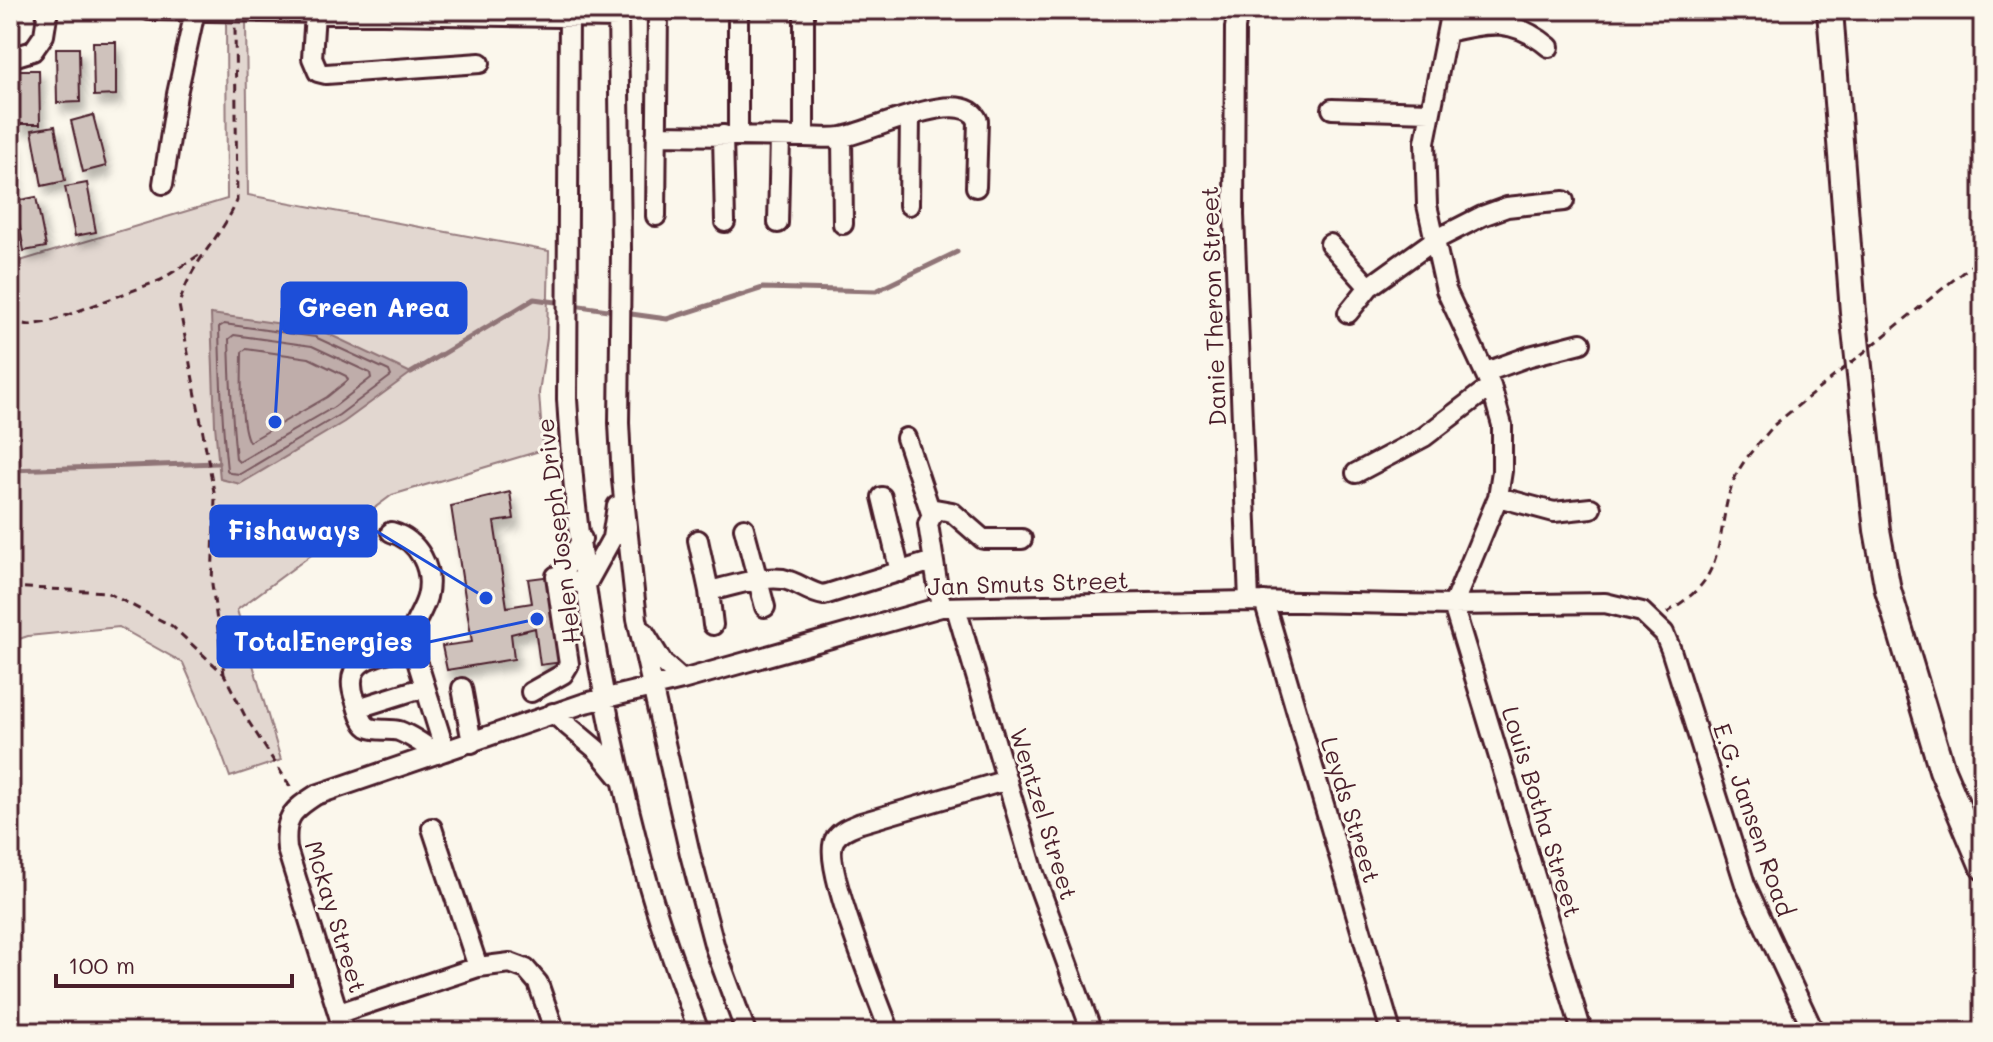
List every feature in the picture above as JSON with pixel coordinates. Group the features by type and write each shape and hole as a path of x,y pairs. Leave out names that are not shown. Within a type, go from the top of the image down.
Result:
{"main road":[{"path":"1830,10 1853,312 1877,530 1888,590 1942,770 1983,867"}],"street":[{"path":"10,58 33,51 44,35 48,10"},
{"path":"149,10 618,14 621,250 619,423 637,619 650,687 712,934 746,1032"},
{"path":"656,216 658,10"},
{"path":"725,222 738,10"},
{"path":"804,10 804,137"},
{"name":"Danie Theron Street","path":"1238,10 1235,28 1234,215 1256,601"},
{"path":"1451,10 1425,142 1427,205 1446,290 1488,379 1502,425 1502,471 1498,497 1453,605"},
{"path":"163,184 177,94 195,11"},
{"path":"315,13 312,58 318,72 326,74 480,63"},
{"name":"Helen Joseph Drive","path":"569,13 567,399 586,585 622,782 644,868 699,1032"},
{"path":"1447,32 1478,24 1503,24 1521,27 1549,47"},
{"path":"1332,109 1430,112"},
{"path":"656,135 842,137 929,110 969,110 975,114 979,134 976,187"},
{"path":"909,205 910,116"},
{"path":"778,223 780,137"},
{"path":"842,137 843,224"},
{"path":"1348,313 1369,287 1433,241 1507,207 1564,201"},
{"path":"1330,244 1369,287"},
{"path":"1356,473 1424,437 1488,379 1530,356 1581,343"},
{"name":"Wentzel Street","path":"906,438 931,513 928,524 933,561 1007,780 1034,873 1092,1032"},
{"path":"582,538 560,578 586,585 612,538 622,480"},
{"path":"882,497 900,572"},
{"path":"1498,497 1554,512 1591,508"},
{"path":"931,513 942,508 952,512 983,539 1022,539"},
{"path":"744,528 765,607"},
{"path":"391,532 405,536 416,544 424,560 427,596 413,624 410,638 441,752"},
{"path":"698,540 713,625"},
{"path":"709,591 782,579 824,595 933,561"},
{"path":"556,576 569,664 563,674 529,682 544,716 597,750 622,782"},
{"name":"Jan Smuts Street","path":"296,810 334,787 585,703 948,608 1256,601 1453,605 1605,603 1634,609 1654,622"},
{"name":"Leyds Street","path":"1256,601 1391,1032"},
{"name":"Louis Botha Street","path":"1453,605 1582,1032"},
{"path":"637,619 663,663 682,680"},
{"name":"E.G. Jansen Road","path":"1654,622 1664,633 1676,663 1745,884 1814,1032"},
{"path":"412,646 354,667 350,675 358,708 363,722 372,729 395,730 441,752"},
{"path":"585,703 597,650"},
{"path":"358,708 425,687"},
{"path":"462,688 472,743"},
{"path":"890,1032 837,885 831,857 833,840 845,829 861,823 1007,780"},
{"name":"Mckay Street","path":"296,810 285,830 287,849 344,1032"},
{"path":"432,828 478,967"},
{"path":"339,1013 478,967 510,963 526,969 538,983 555,1032"}],"path":[{"path":"243,11 237,201 232,214 189,276 179,305 215,497 212,584 224,674 296,810"},
{"path":"10,322 30,325 49,322 161,280 206,250"},
{"path":"1654,622 1690,596 1708,576 1734,478 1750,452 1774,425 1983,256"},
{"path":"10,587 106,592 172,626 224,674"}],"shaded area":[{"path":"226,17 246,18 248,195 549,251 547,338 539,393 543,450 392,495 237,610 281,760 230,777 183,663 119,627 28,636 10,642 10,264 227,199"}],"water":[{"path":"211,314 318,329 411,373 344,422 240,484 220,479"}],"building":[{"path":"93,42 116,42 116,95 94,96"},
{"path":"56,48 79,48 80,102 57,103"},
{"path":"16,70 39,70 40,124 17,124"},
{"path":"93,115 106,166 83,172 71,121"},
{"path":"55,126 65,181 42,186 32,130"},
{"path":"10,141 14,141 15,195 10,195"},
{"path":"87,183 96,232 75,236 65,187"},
{"path":"36,197 46,247 24,251 15,201"},
{"path":"510,492 514,519 494,522 507,607 532,603 528,579 551,576 563,662 540,665 535,628 511,634 514,659 447,670 442,646 472,642 451,506"}],"waterway":[{"path":"624,313 667,319 763,288 876,291 957,252"},
{"path":"411,373 534,299 563,303"},
{"path":"573,305 615,311"},
{"path":"10,470 218,463"}],"place":[{"name":"Green Area","path":"275,422"},
{"name":"Fishaways","path":"486,598"},
{"name":"TotalEnergies","path":"537,619"}]}
